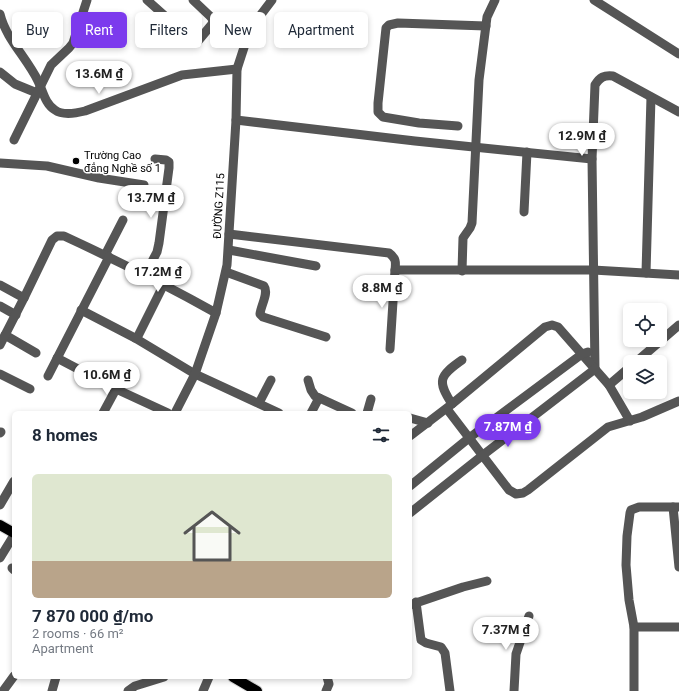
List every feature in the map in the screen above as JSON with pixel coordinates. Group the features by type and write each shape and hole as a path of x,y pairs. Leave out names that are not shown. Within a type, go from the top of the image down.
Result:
{"main road":[{"path":"0,526 12,533"},
{"path":"237,679 257,691"}],"street":[{"path":"14,140 51,65 69,48 72,43 87,0"},
{"path":"147,0 193,41 198,41 210,27"},
{"path":"193,0 210,16"},
{"name":"ĐƯỜNG Z115","path":"263,12 272,0"},
{"path":"462,271 463,238 472,223 479,80 487,17 495,0"},
{"path":"594,0 679,54"},
{"path":"1,19 3,26 32,69 39,90 55,110 74,113 85,111 182,75 237,70"},
{"path":"458,126 419,123 382,117 378,112 386,28 390,25 398,23 486,26"},
{"name":"ĐƯỜNG Z115","path":"176,411 195,374 216,313 226,272 229,250 236,120 237,70 243,48"},
{"path":"0,72 15,84 39,90"},
{"path":"595,369 592,158 595,85 600,78 605,75 613,76 679,112"},
{"path":"646,273 651,97"},
{"path":"236,120 415,141 592,158"},
{"path":"415,141 419,123"},
{"path":"524,212 526,152"},
{"path":"145,275 157,252 169,168 169,162 166,160 155,159"},
{"path":"0,162 47,166 99,178 144,186"},
{"path":"48,376 123,220"},
{"path":"229,234 389,253 396,261 390,349"},
{"path":"0,345 52,240 57,236 64,236 107,256 164,284 216,313"},
{"path":"229,250 316,266"},
{"path":"396,270 593,270 679,275"},
{"path":"226,272 264,286 266,293 261,306 260,314 263,317 326,337"},
{"path":"135,338 138,336 164,284"},
{"path":"0,285 24,298"},
{"path":"0,306 16,315"},
{"path":"81,310 135,338 195,374 275,411"},
{"path":"412,435 449,406 545,326 552,325 558,327 609,385 630,421"},
{"path":"644,355 679,325"},
{"path":"5,335 36,353"},
{"path":"412,484 469,438 582,354 595,348"},
{"path":"57,358 116,389 164,411"},
{"path":"462,360 451,368 443,379 442,386 449,406 469,438 509,490 513,493 519,494 528,490 608,427 642,417 679,401"},
{"path":"412,511 482,455 595,369"},
{"path":"609,385 623,373"},
{"path":"0,374 30,389"},
{"path":"259,403 271,380"},
{"path":"308,380 311,390 315,396 348,411"},
{"path":"104,411 116,389"},
{"path":"312,411 319,398"},
{"path":"368,411 371,399"},
{"path":"412,419 428,423"},
{"path":"0,505 12,484"},
{"path":"634,691 634,627 629,600 626,565 627,536 631,510 639,507 676,507 679,567"},
{"path":"0,558 12,537"},
{"path":"450,691 445,653 441,647 421,640 413,603 487,581"},
{"path":"514,691 516,654 529,616"},
{"path":"634,627 679,627"},
{"path":"3,691 12,679"},
{"path":"52,691 55,679"},
{"path":"128,691 135,686 158,679"},
{"path":"203,691 208,679"},
{"path":"326,691 328,684 327,679"}],"place":[{"name":"Trường Cao đẳng Nghề số 1","path":"76,161"}]}
